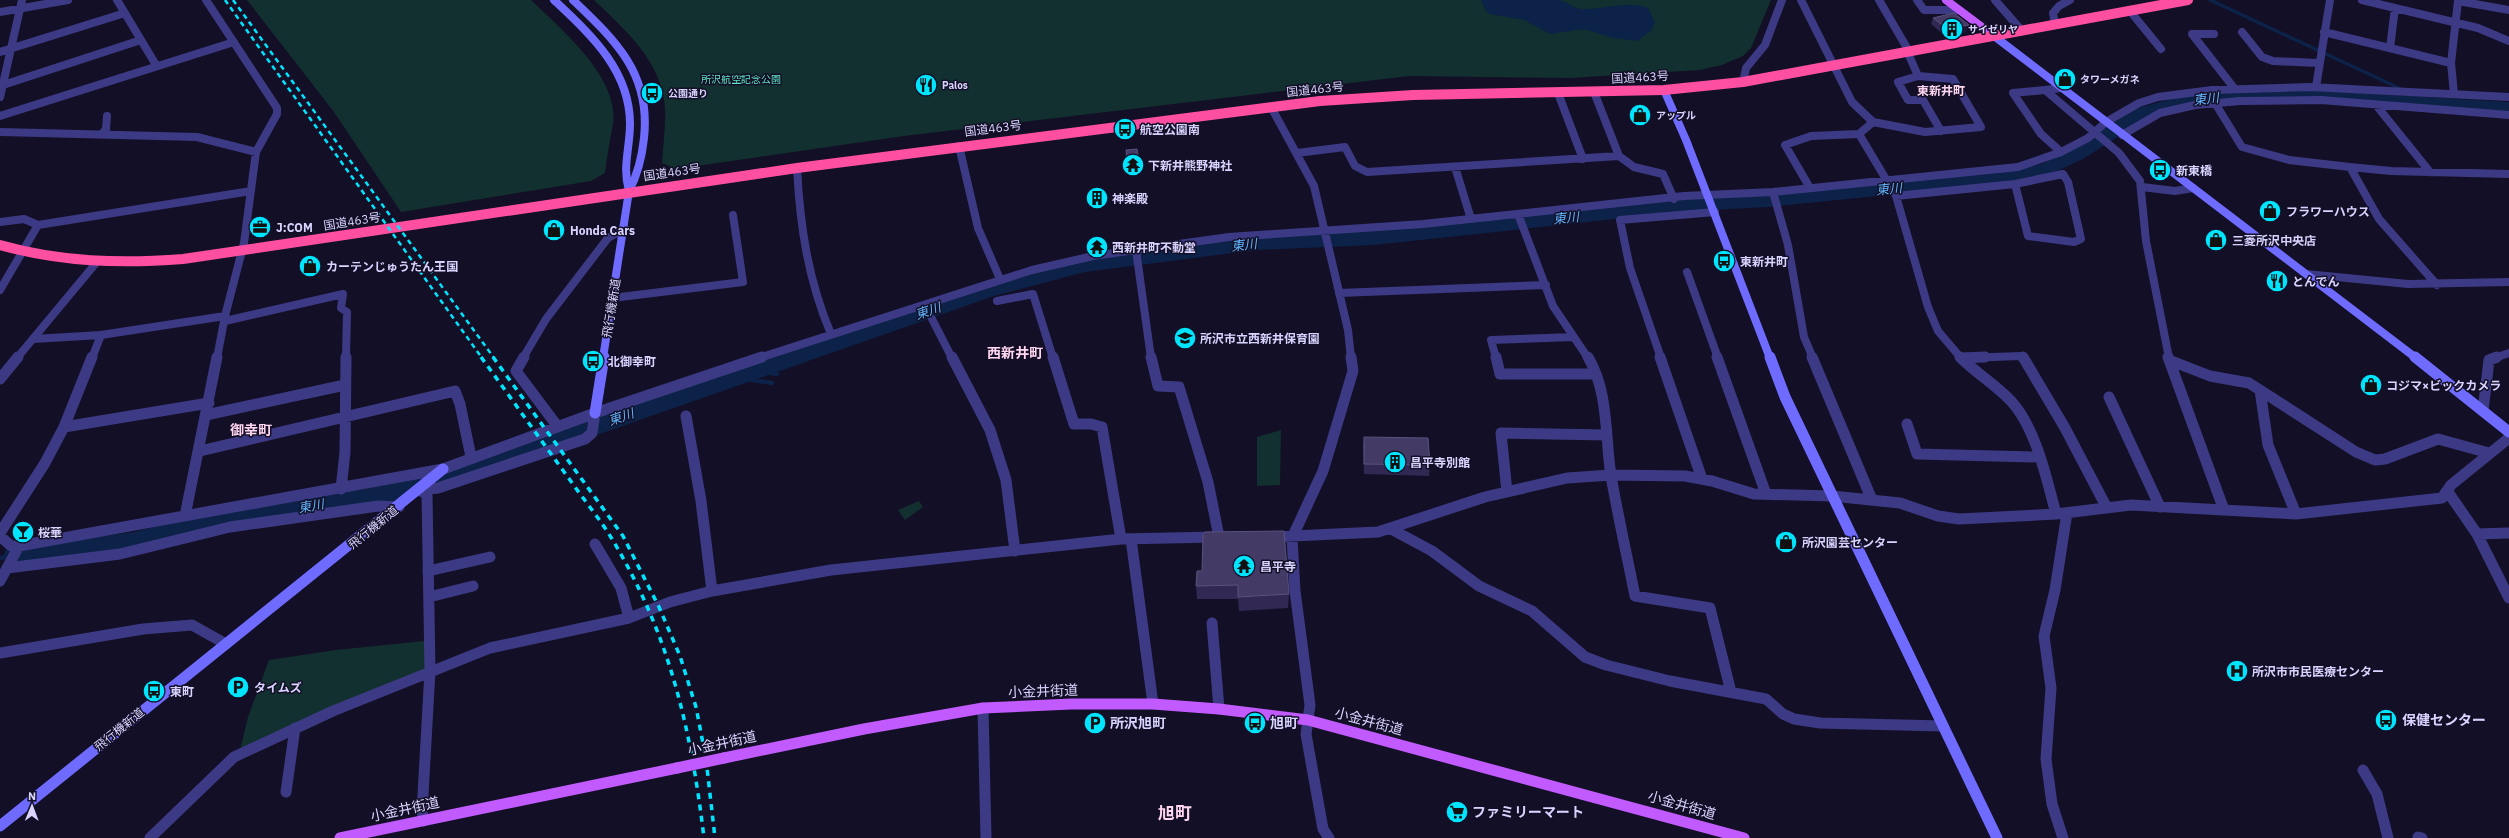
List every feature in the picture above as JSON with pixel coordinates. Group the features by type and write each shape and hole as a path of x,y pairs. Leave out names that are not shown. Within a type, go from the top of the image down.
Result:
{"highway":[{"name":"国道463号","path":"0,245 21,252 58,259 96,262 154,262 242,251 629,191 959,146 1271,107 1372,97 1664,90 1743,82 1909,53 2055,24 2188,0"}],"main road":[{"path":"1946,0 1994,36"},
{"name":"小金井街道","path":"340,838 864,729 983,708 1071,704 1153,704 1219,708 1308,720 1744,838"}],"street":[{"path":"0,97 22,0"},
{"path":"0,12 68,0"},
{"path":"117,0 156,66"},
{"path":"185,516 200,451 225,319 242,251 256,152 277,114 276,108 206,0"},
{"path":"554,0 601,46 621,77 631,116 623,176 629,191"},
{"path":"573,0 623,50 640,82 647,115 646,137 639,174 629,191"},
{"path":"1743,82 1746,68 1765,45 1782,0"},
{"path":"1801,0 1852,102 1873,122 1917,131 1941,131 1981,127 1952,79 1918,76 1898,82 1908,100 1923,100 1941,131"},
{"path":"1879,0 1909,53 1918,76"},
{"path":"1917,0 1924,10 1959,10"},
{"path":"1995,0 2022,31"},
{"path":"2055,24 2053,13 2059,6 2070,0"},
{"path":"2320,99 2313,88 2330,0"},
{"path":"2362,0 2454,22 2489,32 2509,41"},
{"path":"2454,94 2451,63 2454,22 2458,1 2509,10"},
{"path":"2390,48 2395,8"},
{"path":"2130,11 2161,49"},
{"path":"0,52 125,13"},
{"path":"2242,32 2262,57 2273,61 2320,55"},
{"path":"2324,32 2451,63"},
{"path":"2214,34 2192,34 2234,88"},
{"path":"1994,36 2306,274 2509,432"},
{"path":"3,85 141,40"},
{"path":"0,116 234,42"},
{"path":"2061,152 2041,134 2013,94 2062,88"},
{"path":"1702,479 1630,268 1624,247 1620,220 1711,204 1775,197 1810,188 1889,182 2018,167 2061,152 2096,134 2108,124 2147,100 2181,93 2234,88 2313,88 2400,91 2509,98"},
{"path":"1664,90 1686,140 1785,397 1997,838"},
{"path":"2045,90 2109,144 2127,162 2142,187 2143,223 2169,360 2224,510"},
{"path":"1594,92 1619,156 1623,161 1638,168 1663,174 1674,199"},
{"path":"1558,93 1583,159"},
{"path":"2122,134 2160,113 2215,103 2320,99 2376,105 2509,115"},
{"path":"2215,103 2242,147 2289,160 2350,167 2430,172 2509,174"},
{"path":"2376,105 2430,172"},
{"path":"1271,107 1314,186 1327,237 1351,347 1352,377 1323,471 1292,538 1295,591 1310,705 1306,734 1323,829 1328,838"},
{"path":"102,134 106,129 107,116"},
{"path":"1810,188 1785,145 1811,136 1859,134 1873,122"},
{"path":"0,132 197,137 256,152"},
{"path":"1859,134 1895,194 1928,307 1938,331 1961,358 2012,402 2029,430 2062,514 2055,590 2045,625 2044,636 2051,688 2047,766 2052,804 2063,838"},
{"path":"959,146 978,228 1000,279"},
{"path":"1297,153 1345,147 1354,166 1362,172 1619,156"},
{"path":"1455,167 1471,219"},
{"path":"2350,167 2379,219 2437,285"},
{"path":"797,168 801,229 809,278 820,311 831,334"},
{"path":"1895,194 2015,184 2063,174 2068,182 2081,239 2074,242 2028,236 2015,184"},
{"path":"2142,187 2176,191 2193,188"},
{"path":"0,222 24,219 38,225 251,191"},
{"name":"飛行機新道","path":"0,826 399,507 442,470 471,457 594,415 612,298 625,228 629,191"},
{"path":"1775,197 1788,245 1804,337 1872,500"},
{"path":"421,488 438,488 578,442 585,439 592,431 594,415 831,334 1000,279 1067,261 1137,252 1229,237 1327,237 1471,219 1674,199 1711,204"},
{"path":"612,298 743,282 733,215"},
{"path":"1518,215 1556,312 1574,337 1596,374 1607,435 1611,475 1635,596 1710,608 1731,692"},
{"path":"0,290 38,225"},
{"path":"558,427 516,371 546,318 608,238 625,228"},
{"path":"1137,252 1142,297 1158,386 1179,387 1208,482 1219,537"},
{"path":"0,379 96,262"},
{"path":"1687,272 1766,494"},
{"path":"2306,274 2408,284 2437,285 2509,282"},
{"path":"1339,293 1546,285"},
{"path":"33,339 101,335 225,319 343,294 340,308 347,312 345,452 341,489"},
{"path":"997,301 1033,294 1074,424 1091,424 1102,427 1126,539 1153,704"},
{"path":"932,319 990,430 1006,480 1015,551"},
{"path":"101,335 64,427 45,463 0,534 11,546 18,548 185,516 442,470"},
{"path":"1574,337 1491,340 1500,374 1596,374"},
{"path":"2483,411 2489,360 2509,353"},
{"path":"1961,358 2022,356 2065,428 2107,508"},
{"path":"2169,360 2210,376 2249,383 2356,452 2375,460 2402,454 2438,439 2489,453"},
{"path":"206,415 345,385"},
{"path":"2260,390 2268,445 2296,514"},
{"path":"200,451 455,391 460,404 471,457"},
{"path":"2109,397 2160,507"},
{"path":"64,427 209,403"},
{"path":"686,416 701,501 712,591"},
{"path":"1906,424 1917,454 2039,457"},
{"path":"1507,492 1501,433 1607,435"},
{"path":"1263,537 1292,538 1378,532 1391,529 1433,513 1507,492 1567,478 1611,475 1702,479 1748,492 1832,496 1900,503 1938,516 1959,519 2062,514 2131,505 2296,514 2442,498 2448,492 2451,485 2509,438"},
{"path":"421,488 427,494 430,671 422,812 424,821"},
{"path":"2448,492 2477,534 2509,598"},
{"path":"9,565 120,554 230,527 378,506 399,507"},
{"path":"1391,529 1432,551 1479,586 1532,611 1585,657 1606,665 1670,681 1766,699 1782,714 1794,719 1820,723 1942,726"},
{"path":"2477,534 2509,533"},
{"path":"150,838 234,757 295,728 430,671 490,648 629,618 670,602 712,591 831,570 1126,539 1233,537"},
{"path":"594,544 621,588 629,618"},
{"path":"0,581 18,548"},
{"path":"428,571 490,557"},
{"path":"429,597 473,586"},
{"path":"1212,623 1219,708"},
{"path":"0,653 143,629 192,625 226,644"},
{"path":"983,708 986,838"},
{"path":"286,792 295,728"},
{"path":"2362,770 2377,794 2388,838"}],"green space":[{"path":"247,0 531,0 572,40 586,56 598,72 607,89 613,107 613,124 605,173 591,181 401,212 334,112"},
{"name":"所沢航空記念公園","path":"594,0 1771,0 1751,48 1743,56 1722,65 1700,70 1570,78 1409,76 904,136 676,169 662,163 665,108 662,91 657,76 640,48 618,23"},
{"path":"1281,430 1280,485 1257,486 1257,437"},
{"path":"919,501 923,507 905,520 898,510"},
{"path":"424,641 427,669 240,750 248,717 269,660 336,650"}],"water":[{"path":"1481,0 1559,0 1580,9 1625,5 1641,6 1648,8 1655,22 1651,31 1637,41 1613,38 1584,29 1550,34 1524,20 1490,14 1485,10"}],"building":[{"path":"1954,13 1969,25 1948,29 1933,18"},
{"path":"1137,149 1139,161 1127,162 1126,150"},
{"path":"1364,437 1428,438 1430,465 1364,464"},
{"name":"昌平寺","path":"1284,531 1289,594 1238,597 1238,585 1196,586 1197,571 1202,571 1203,534 1205,532"}],"waterway":[{"path":"2210,0 2401,89"},
{"name":"東川","path":"16,555 52,553 134,542 196,526 282,510 365,499 462,472 987,291 1085,265 1256,243 1374,238 1690,205 1769,201 1995,178 2046,169 2076,155 2144,112 2183,102 2220,96 2294,95 2509,108"},
{"name":"東川","path":"2413,95 2431,103"},
{"path":"754,370 777,374"},
{"path":"733,377 772,383"},
{"name":"東川","path":"0,558 11,556"}],"railway":[{"path":"225,0 482,358"},
{"path":"233,0 494,358"},
{"path":"481,357 612,539 632,575 649,611 675,684 684,721 699,798 704,838"},
{"path":"493,357 623,536 659,607 680,656 696,707 706,759 715,838"}],"place":[{"name":"サイゼリヤ","path":"1952,29"},
{"name":"タワーメガネ","path":"2065,79"},
{"name":"Palos","path":"926,85"},
{"name":"公園通り","path":"652,93"},
{"name":"アップル","path":"1640,115"},
{"name":"航空公園南","path":"1125,129"},
{"name":"下新井熊野神社","path":"1133,165"},
{"name":"新東橋","path":"2160,170"},
{"name":"神楽殿","path":"1097,198"},
{"name":"フラワーハウス","path":"2270,211"},
{"name":"J:COM","path":"260,227"},
{"name":"Honda Cars","path":"554,230"},
{"name":"三菱所沢中央店","path":"2216,240"},
{"name":"西新井町不動堂","path":"1097,247"},
{"name":"東新井町","path":"1724,261"},
{"name":"カーテンじゅうたん王国","path":"310,266"},
{"name":"とんでん","path":"2277,281"},
{"name":"所沢市立西新井保育園","path":"1185,338"},
{"name":"北御幸町","path":"593,361"},
{"name":"コジマ×ビックカメラ","path":"2371,385"},
{"name":"昌平寺別館","path":"1395,462"},
{"name":"桜華","path":"23,532"},
{"name":"所沢園芸センター","path":"1786,542"},
{"name":"昌平寺","path":"1244,566"},
{"name":"所沢市市民医療センター","path":"2237,671"},
{"name":"タイムズ","path":"238,687"},
{"name":"東町","path":"154,691"},
{"name":"保健センター","path":"2386,720"},
{"name":"所沢旭町","path":"1095,723"},
{"name":"旭町","path":"1255,723"},
{"name":"ファミリーマート","path":"1457,812"}],"district":[{"name":"東新井町","path":"1941,90"},
{"name":"西新井町","path":"1015,353"},
{"name":"御幸町","path":"251,430"},
{"name":"旭町","path":"1175,813"}]}
